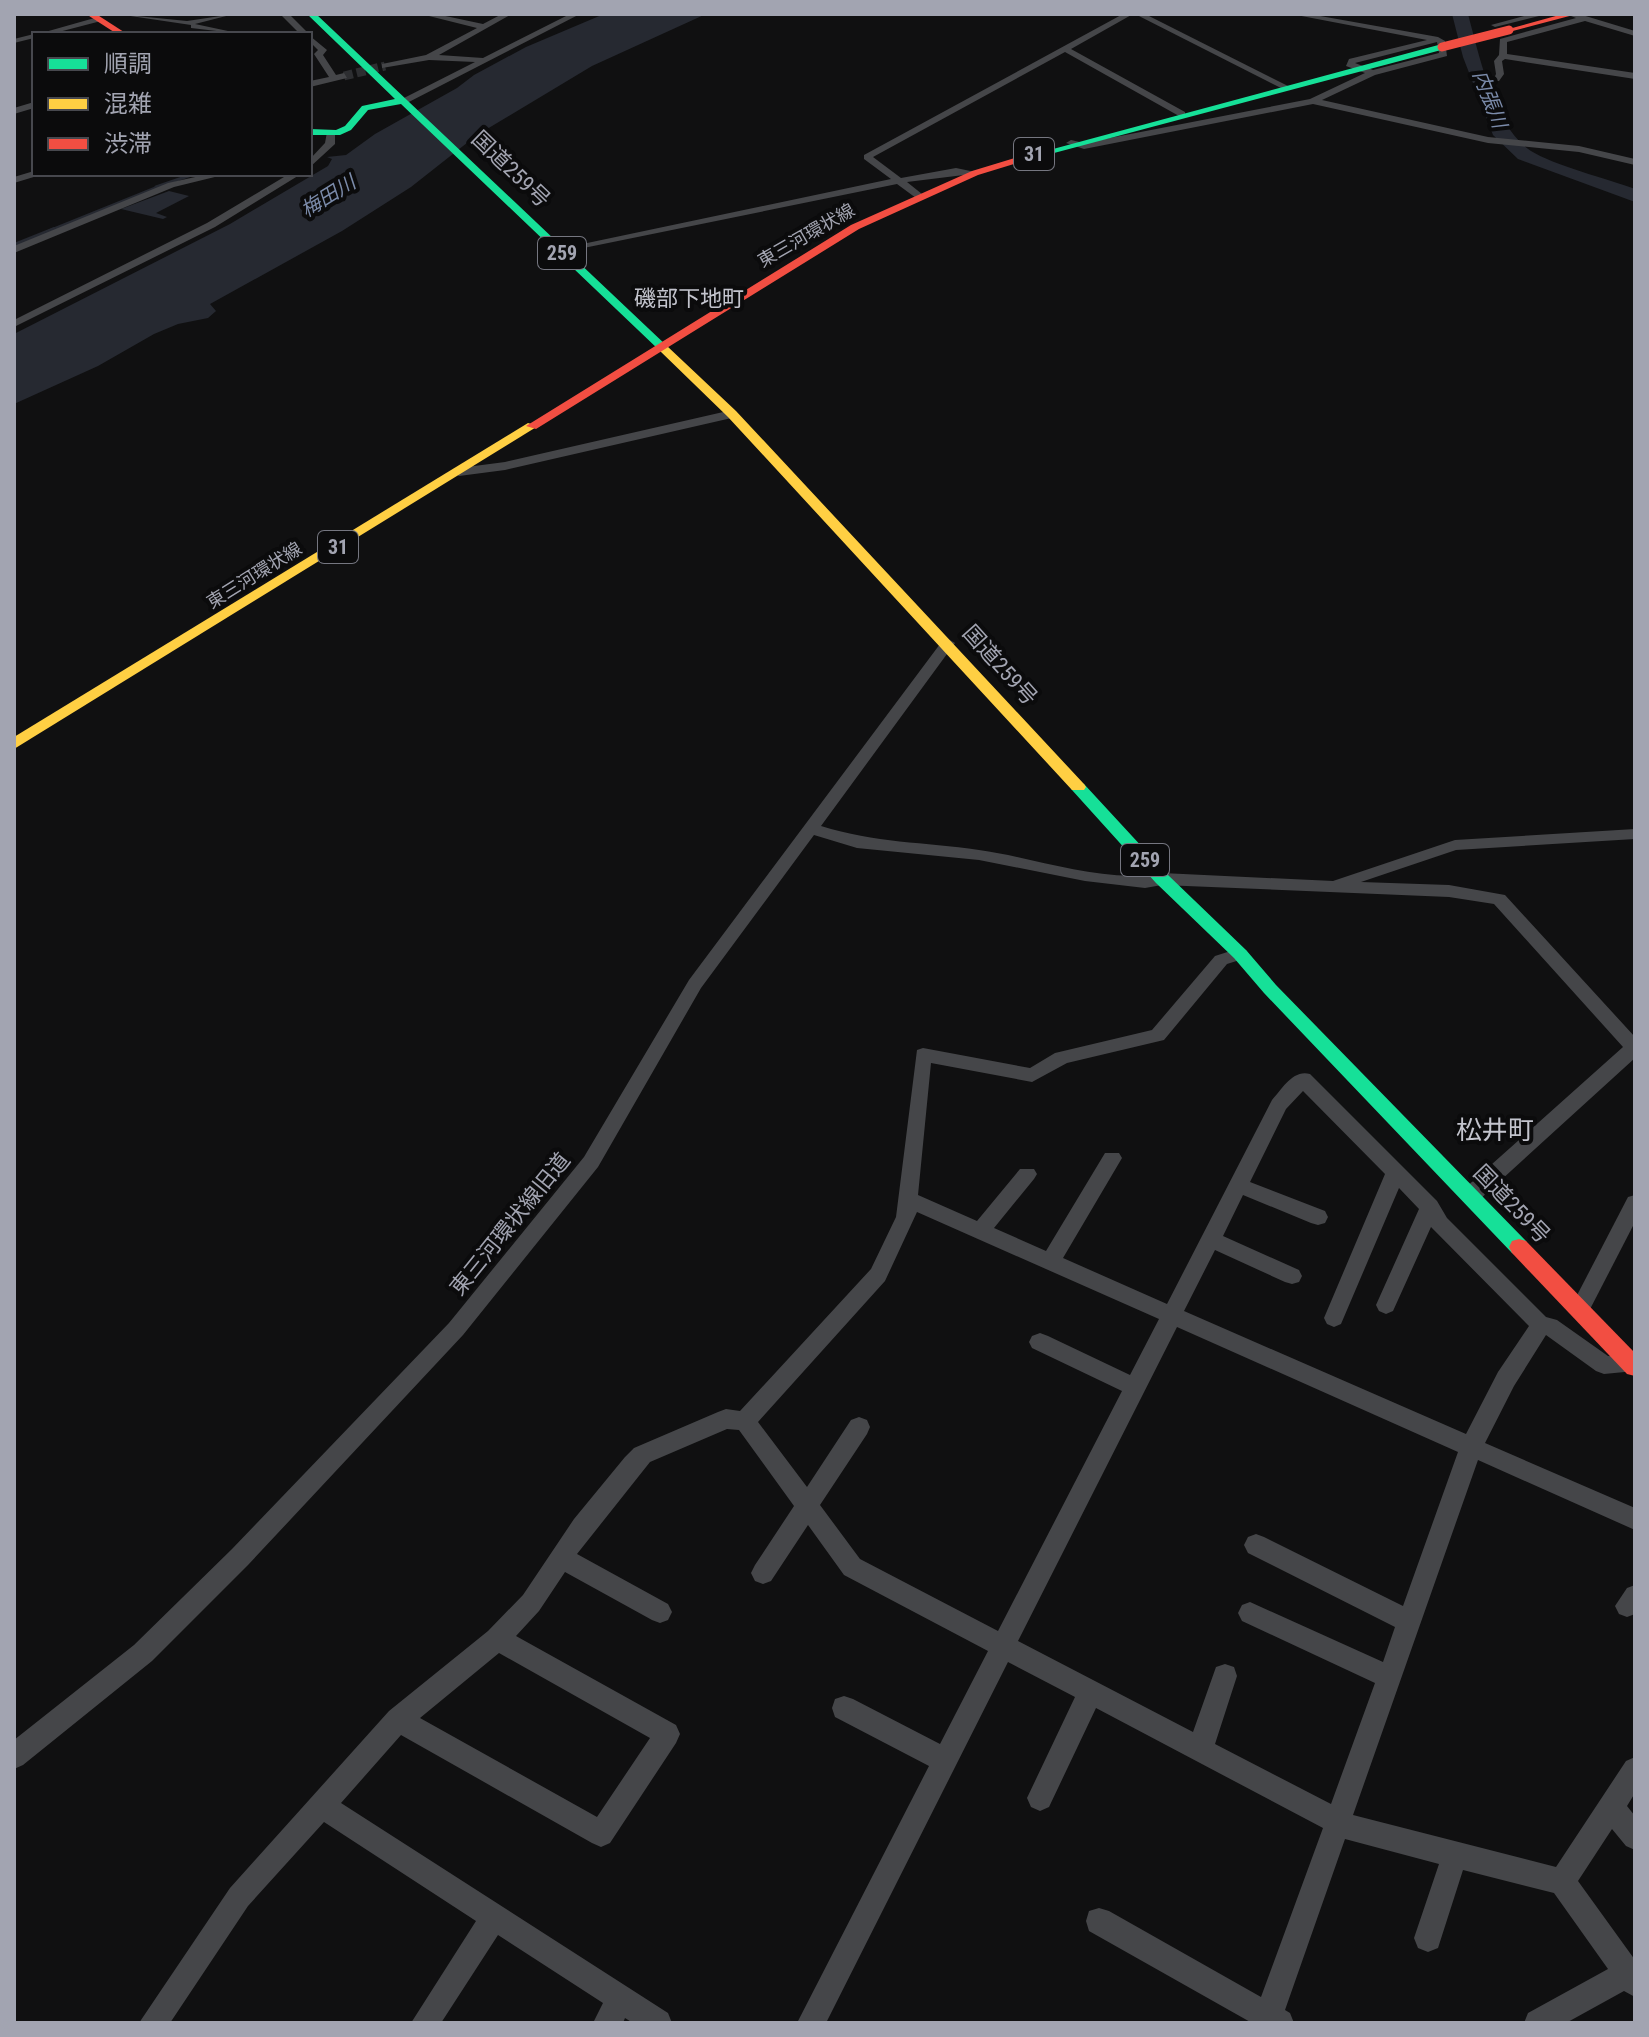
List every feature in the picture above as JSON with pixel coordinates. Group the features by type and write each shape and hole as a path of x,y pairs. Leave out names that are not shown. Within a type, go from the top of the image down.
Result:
{"main road":[{"name":"国道259号","path":"311,14 465,157 732,414 948,643 1162,879 1240,954 1270,989 1634,1366"},
{"name":"東三河環状線","path":"14,744 855,227 919,196 975,173 1071,143 1286,87 1365,71 1440,43 1575,15"},
{"path":"101,16 121,32"},
{"path":"312,132 330,134 353,126 365,108 384,102 405,101"}],"street":[{"path":"121,14 187,23 201,29 223,32"},
{"path":"187,23 230,14"},
{"path":"284,14 303,32"},
{"path":"425,14 484,27"},
{"path":"429,57 508,14"},
{"path":"405,101 576,14"},
{"path":"919,196 867,157 1129,14"},
{"path":"1139,14 1286,87"},
{"path":"1295,14 1440,43"},
{"path":"1486,14 1502,32 1503,56 1498,61 1500,74 1496,79"},
{"path":"1502,32 1543,14"},
{"path":"1575,15 1635,34"},
{"path":"49,32 101,16"},
{"path":"312,33 326,28"},
{"path":"312,40 323,50 318,54 333,77"},
{"path":"1065,49 1182,114"},
{"path":"1503,56 1635,76"},
{"path":"385,66 429,57 482,60"},
{"path":"1071,143 1084,146 1313,101 1365,71"},
{"path":"312,83 344,76"},
{"path":"14,101 30,106"},
{"path":"1313,101 1496,141 1579,149 1635,162"},
{"path":"14,111 30,106"},
{"path":"312,162 330,144 330,134"},
{"path":"559,250 899,181 956,171 975,173"},
{"path":"14,250 171,185 213,176"},
{"path":"14,324 211,225 293,176"},
{"path":"459,472 505,466 732,414"},
{"name":"東三河環状線旧道","path":"14,1756 143,1653 240,1557 456,1329 591,1162 695,984 948,643"},
{"path":"810,828 857,843 979,855 1085,876 1145,882 1162,879 1449,891 1499,899 1635,1049 1471,1195"},
{"path":"1326,888 1455,845 1635,834"},
{"path":"745,1421 878,1275 906,1217 923,1055 1032,1075 1062,1058 1150,1039 1170,1023 1221,960 1240,954"},
{"path":"811,2023 1279,1105 1303,1079 1541,1325 1550,1326 1604,1365 1634,1366"},
{"path":"1050,1262 1112,1158"},
{"path":"1334,1318 1396,1172"},
{"path":"980,1231 1027,1174"},
{"path":"1238,1185 1318,1217"},
{"path":"907,1199 1635,1519"},
{"path":"1580,1309 1635,1203"},
{"path":"1386,1305 1430,1207"},
{"path":"1210,1239 1292,1276"},
{"path":"1099,1921 1271,2021 1336,1820 1471,1448 1506,1379 1541,1325"},
{"path":"1040,1342 1135,1387"},
{"path":"153,2023 239,1897 398,1720 497,1639 531,1603 582,1527 642,1455 726,1419 745,1421 852,1567 1352,1829 1562,1882 1631,1978 1538,2023"},
{"path":"763,1573 859,1427"},
{"path":"1256,1545 1408,1621"},
{"path":"563,1558 660,1612"},
{"path":"1250,1613 1388,1677"},
{"path":"398,1720 601,1834 667,1734 497,1639"},
{"path":"1200,1750 1225,1676"},
{"path":"1040,1798 1090,1693"},
{"path":"844,1708 946,1761"},
{"path":"1562,1882 1635,1770"},
{"path":"322,1806 494,1917 614,2011 658,2023"},
{"path":"1611,1807 1635,1837"},
{"path":"1428,1938 1455,1855"},
{"path":"425,2023 494,1917"}],"water":[{"name":"梅田川","path":"604,14 706,14 592,66 477,135 411,187 342,231 210,304 216,311 208,318 178,324 154,334 98,366 14,404 14,334 230,224 328,166 332,159 327,157 346,155 375,134 526,47"},
{"path":"169,191 189,196 156,213 167,217 163,219 121,209"}],"waterway":[{"name":"内張川","path":"1460,14 1471,57 1499,131 1525,155 1635,196"},
{"path":"156,187 188,176"},
{"path":"49,231 158,187"},
{"path":"49,231 54,229"},
{"path":"14,245 49,231"}],"tunnel":[{"path":"344,76 385,66"}],"traffic: fast":[{"path":"311,14 663,348"},
{"path":"1021,159 1442,47"},
{"path":"312,132 337,133 348,128 365,108 384,102 405,101"},
{"path":"1078,787 1162,879 1240,954 1270,989 1519,1247"}],"traffic: slow":[{"path":"663,348 732,414 1078,787"},
{"path":"14,744 532,426"}],"traffic: jam":[{"path":"90,14 120,32"},
{"path":"1509,30 1573,14"},
{"path":"1442,47 1509,30"},
{"path":"532,426 855,227 975,173 1021,159"},
{"path":"1519,1247 1635,1367"}],"district":[{"name":"磯部下地町","path":"689,298"},
{"name":"松井町","path":"1495,1130"}]}
